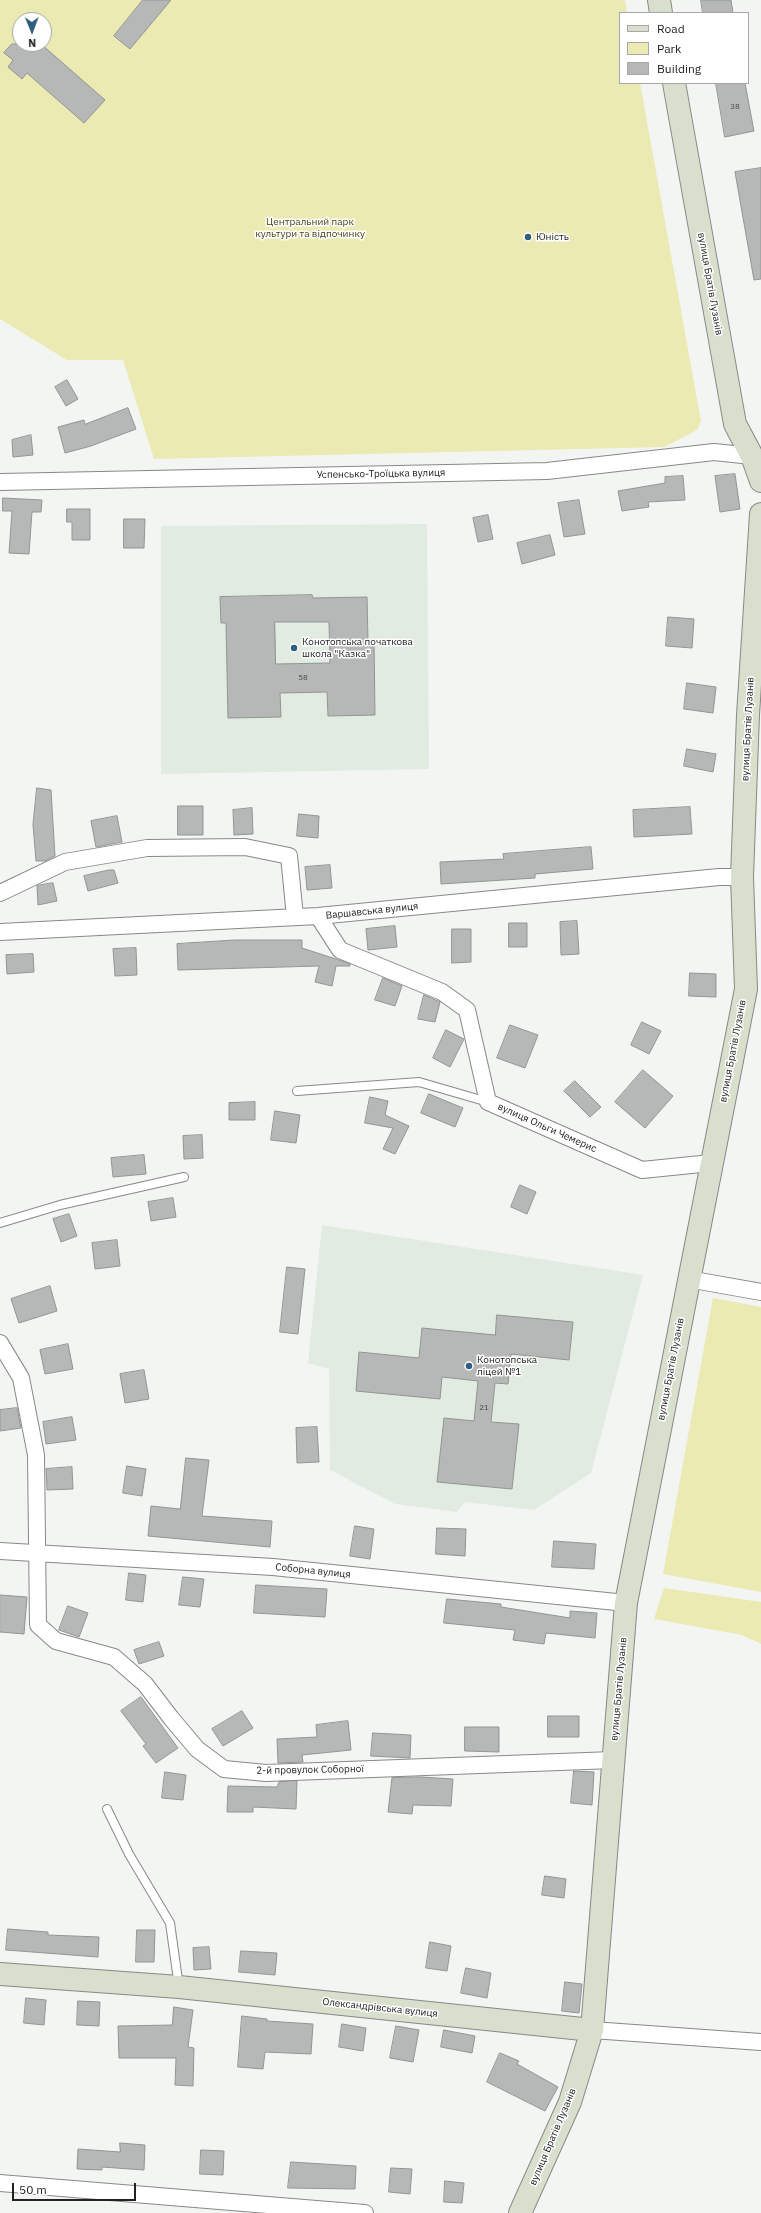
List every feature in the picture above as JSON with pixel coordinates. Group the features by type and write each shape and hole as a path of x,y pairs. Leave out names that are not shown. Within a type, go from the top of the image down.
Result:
{"main road":[{"path":"659,0 661,12"},
{"name":"вулиця Братів Лузанів","path":"674,84 735,424 756,457 761,481"},
{"name":"вулиця Братів Лузанів","path":"520,2213 570,2102 592,2030 626,1603 688,1279 746,989 742,877 748,716 761,514"},
{"name":"Олександрівська вулиця","path":"0,1974 179,1988 592,2030"}],"street":[{"name":"Успенсько-Троїцька вулиця","path":"0,482 548,471 714,452 756,457"},
{"path":"0,893 65,862 147,848 244,847 289,856 295,917"},
{"name":"Варшавська вулиця","path":"0,932 318,916 719,877 742,877"},
{"name":"вулиця Ольги Чемерис","path":"318,916 340,950 442,992 467,1010 488,1102 642,1170 711,1162"},
{"path":"688,1279 761,1292"},
{"name":"2-й провулок Соборної","path":"0,1343 21,1378 36,1455 38,1625 56,1641 114,1657 145,1684 197,1749 224,1769 266,1773 613,1760"},
{"name":"Соборна вулиця","path":"0,1551 273,1566 626,1603"},
{"name":"Олександрівська вулиця","path":"592,2030 761,2042"},
{"path":"0,2183 365,2213"}],"lane":[{"path":"297,1091 419,1082 488,1102"},
{"path":"0,1223 60,1205 184,1177"},
{"path":"107,1809 129,1854 170,1923 179,1988"}],"shaded area":[{"name":"Конотопська початкова школа \"Казка\"","path":"427,524 429,769 161,774 161,526"},
{"name":"Конотопська ліцей №1","path":"322,1225 643,1275 591,1473 534,1510 465,1502 457,1512 395,1504 330,1470 329,1369 308,1363"}],"green space":[{"name":"Центральний парк культури та відпочинку","path":"0,0 625,0 627,12 619,12 619,84 640,84 701,421 697,430 664,447 154,459 123,360 67,360 0,319"},
{"path":"713,1298 761,1307 761,1592 663,1574"},
{"path":"664,1588 761,1602 761,1644 742,1635 654,1619"}],"building":[{"path":"143,0 171,0 130,49 114,36"},
{"path":"701,0 731,0 733,12 703,12"},
{"path":"12,44 12,52 50,52 105,100 84,123 27,73 22,79 8,67 13,60 4,53"},
{"path":"716,84 745,84 754,131 725,137"},
{"path":"761,168 761,279 754,280 735,172"},
{"path":"67,380 78,399 66,406 55,387"},
{"path":"128,408 136,429 91,446 65,453 58,427 84,420 85,424"},
{"path":"31,435 33,455 13,457 12,440"},
{"path":"735,474 740,509 720,512 715,476"},
{"path":"683,476 685,500 648,502 649,507 622,511 618,491 665,483 665,477"},
{"path":"3,498 42,500 41,512 32,512 29,554 9,553 12,511 3,511"},
{"path":"579,500 585,534 564,537 558,503"},
{"path":"67,509 90,509 90,540 72,540 72,522 67,522"},
{"path":"488,515 493,539 478,542 473,518"},
{"path":"124,519 145,519 144,548 124,548"},
{"path":"550,535 555,555 522,564 517,543"},
{"path":"312,595 313,598 367,597 368,640 374,640 375,715 328,716 327,692 280,693 281,717 228,718 226,623 221,623 220,597","holes":["275,622 329,622 330,663 276,664"]},
{"path":"668,617 694,619 692,648 666,646"},
{"path":"687,683 716,687 713,713 684,709"},
{"path":"687,749 716,754 713,772 684,766"},
{"path":"37,788 51,790 55,856 45,861 36,861 33,825"},
{"path":"178,806 203,806 203,835 178,835"},
{"path":"690,807 692,834 634,837 633,810"},
{"path":"252,808 253,834 234,835 233,810"},
{"path":"299,814 319,816 318,838 297,836"},
{"path":"117,816 122,842 96,847 91,821"},
{"path":"591,847 593,869 535,874 535,878 441,884 440,862 504,859 503,854"},
{"path":"330,865 332,888 307,890 305,867"},
{"path":"114,870 118,883 88,891 84,876"},
{"path":"53,883 57,901 38,905 37,886"},
{"path":"577,921 579,954 561,955 560,922"},
{"path":"509,923 527,923 527,947 509,947"},
{"path":"395,926 397,947 368,950 366,929"},
{"path":"452,929 471,929 471,962 452,963"},
{"path":"235,940 302,940 302,948 345,962 350,964 350,966 336,966 332,986 315,982 319,966 178,970 177,944"},
{"path":"136,948 137,975 115,976 113,949"},
{"path":"33,954 34,972 7,974 6,955"},
{"path":"690,973 716,974 716,997 689,996"},
{"path":"383,978 402,986 395,1006 375,1000"},
{"path":"424,995 440,1002 435,1022 418,1019"},
{"path":"642,1022 661,1031 649,1054 631,1045"},
{"path":"510,1025 538,1035 525,1068 497,1058"},
{"path":"446,1030 464,1039 450,1067 433,1058"},
{"path":"643,1070 673,1096 645,1128 615,1102"},
{"path":"575,1081 601,1107 590,1117 564,1091"},
{"path":"429,1094 463,1108 455,1127 421,1113"},
{"path":"370,1097 388,1101 385,1115 409,1126 395,1154 383,1149 393,1128 365,1123"},
{"path":"255,1102 255,1120 229,1120 229,1103"},
{"path":"275,1111 300,1115 296,1143 271,1140"},
{"path":"202,1135 203,1158 184,1159 183,1136"},
{"path":"144,1155 146,1174 113,1177 111,1158"},
{"path":"520,1185 536,1192 527,1214 511,1207"},
{"path":"173,1198 176,1217 151,1221 148,1202"},
{"path":"69,1214 77,1236 61,1242 53,1219"},
{"path":"117,1240 120,1266 95,1269 92,1243"},
{"path":"287,1267 305,1269 298,1334 280,1332"},
{"path":"50,1286 57,1311 19,1323 11,1299"},
{"path":"497,1315 573,1322 569,1360 511,1354 508,1384 495,1383 491,1422 519,1424 512,1489 437,1482 444,1418 474,1421 478,1381 442,1377 440,1399 356,1391 359,1352 419,1358 422,1328 495,1335"},
{"path":"68,1344 73,1369 45,1374 40,1350"},
{"path":"144,1370 149,1399 125,1403 120,1374"},
{"path":"17,1408 21,1428 0,1431 0,1410"},
{"path":"72,1417 76,1440 46,1444 43,1422"},
{"path":"317,1427 319,1462 297,1463 296,1428"},
{"path":"186,1458 209,1460 202,1516 272,1521 270,1547 148,1536 151,1506 180,1509"},
{"path":"127,1466 146,1469 142,1496 123,1493"},
{"path":"72,1467 73,1489 47,1490 46,1469"},
{"path":"355,1526 374,1529 370,1559 350,1556"},
{"path":"437,1528 466,1529 465,1556 436,1554"},
{"path":"554,1541 596,1544 594,1569 552,1567"},
{"path":"129,1573 146,1575 143,1602 126,1600"},
{"path":"183,1577 204,1579 200,1607 179,1605"},
{"path":"256,1585 327,1589 325,1617 254,1613"},
{"path":"0,1595 27,1597 24,1634 0,1632"},
{"path":"447,1599 501,1604 501,1607 570,1618 570,1611 597,1613 595,1638 546,1633 544,1644 513,1640 515,1630 444,1623"},
{"path":"68,1606 88,1613 79,1637 59,1630"},
{"path":"159,1642 164,1656 139,1664 134,1650"},
{"path":"141,1697 178,1748 156,1763 143,1746 146,1744 121,1711"},
{"path":"242,1711 253,1728 223,1746 212,1729"},
{"path":"548,1716 579,1716 579,1737 548,1737"},
{"path":"348,1721 351,1750 302,1755 303,1762 278,1763 277,1739 317,1737 316,1725"},
{"path":"465,1727 499,1727 499,1752 465,1751"},
{"path":"373,1733 411,1735 410,1758 371,1756"},
{"path":"574,1771 594,1772 592,1805 571,1803"},
{"path":"165,1772 186,1775 183,1800 162,1798"},
{"path":"421,1777 453,1779 451,1806 413,1805 412,1814 388,1812 392,1778"},
{"path":"297,1781 296,1809 253,1807 253,1812 227,1812 228,1786 277,1787 279,1782"},
{"path":"545,1876 566,1879 564,1898 542,1895"},
{"path":"8,1929 48,1932 48,1935 99,1937 98,1957 6,1950"},
{"path":"137,1930 155,1930 154,1962 136,1962"},
{"path":"430,1942 451,1946 447,1971 426,1968"},
{"path":"209,1947 211,1969 194,1970 193,1948"},
{"path":"241,1951 277,1953 275,1975 239,1972"},
{"path":"466,1968 491,1973 487,1998 461,1993"},
{"path":"565,1982 582,1984 579,2013 562,2011"},
{"path":"26,1998 46,2000 44,2025 24,2023"},
{"path":"78,2001 100,2002 99,2026 77,2025"},
{"path":"174,2007 193,2010 188,2047 194,2048 193,2086 175,2085 176,2058 119,2058 118,2026 172,2025"},
{"path":"242,2016 267,2019 267,2021 313,2024 311,2054 265,2052 263,2069 238,2067"},
{"path":"342,2024 366,2028 363,2051 339,2047"},
{"path":"396,2026 419,2030 413,2062 390,2058"},
{"path":"444,2030 475,2036 472,2053 441,2047"},
{"path":"500,2053 519,2061 517,2064 558,2087 545,2111 487,2082"},
{"path":"120,2143 145,2145 144,2170 102,2167 102,2170 77,2169 78,2149 120,2152"},
{"path":"201,2150 224,2151 223,2175 200,2174"},
{"path":"291,2162 356,2166 355,2189 288,2188"},
{"path":"391,2168 412,2169 410,2194 389,2192"},
{"path":"445,2181 464,2183 462,2203 444,2202"}],"place":[{"name":"Юність","path":"528,237"},
{"name":"Конотопська початкова школа \"Казка\"","path":"294,648"},
{"name":"Конотопська ліцей №1","path":"469,1366"}]}
